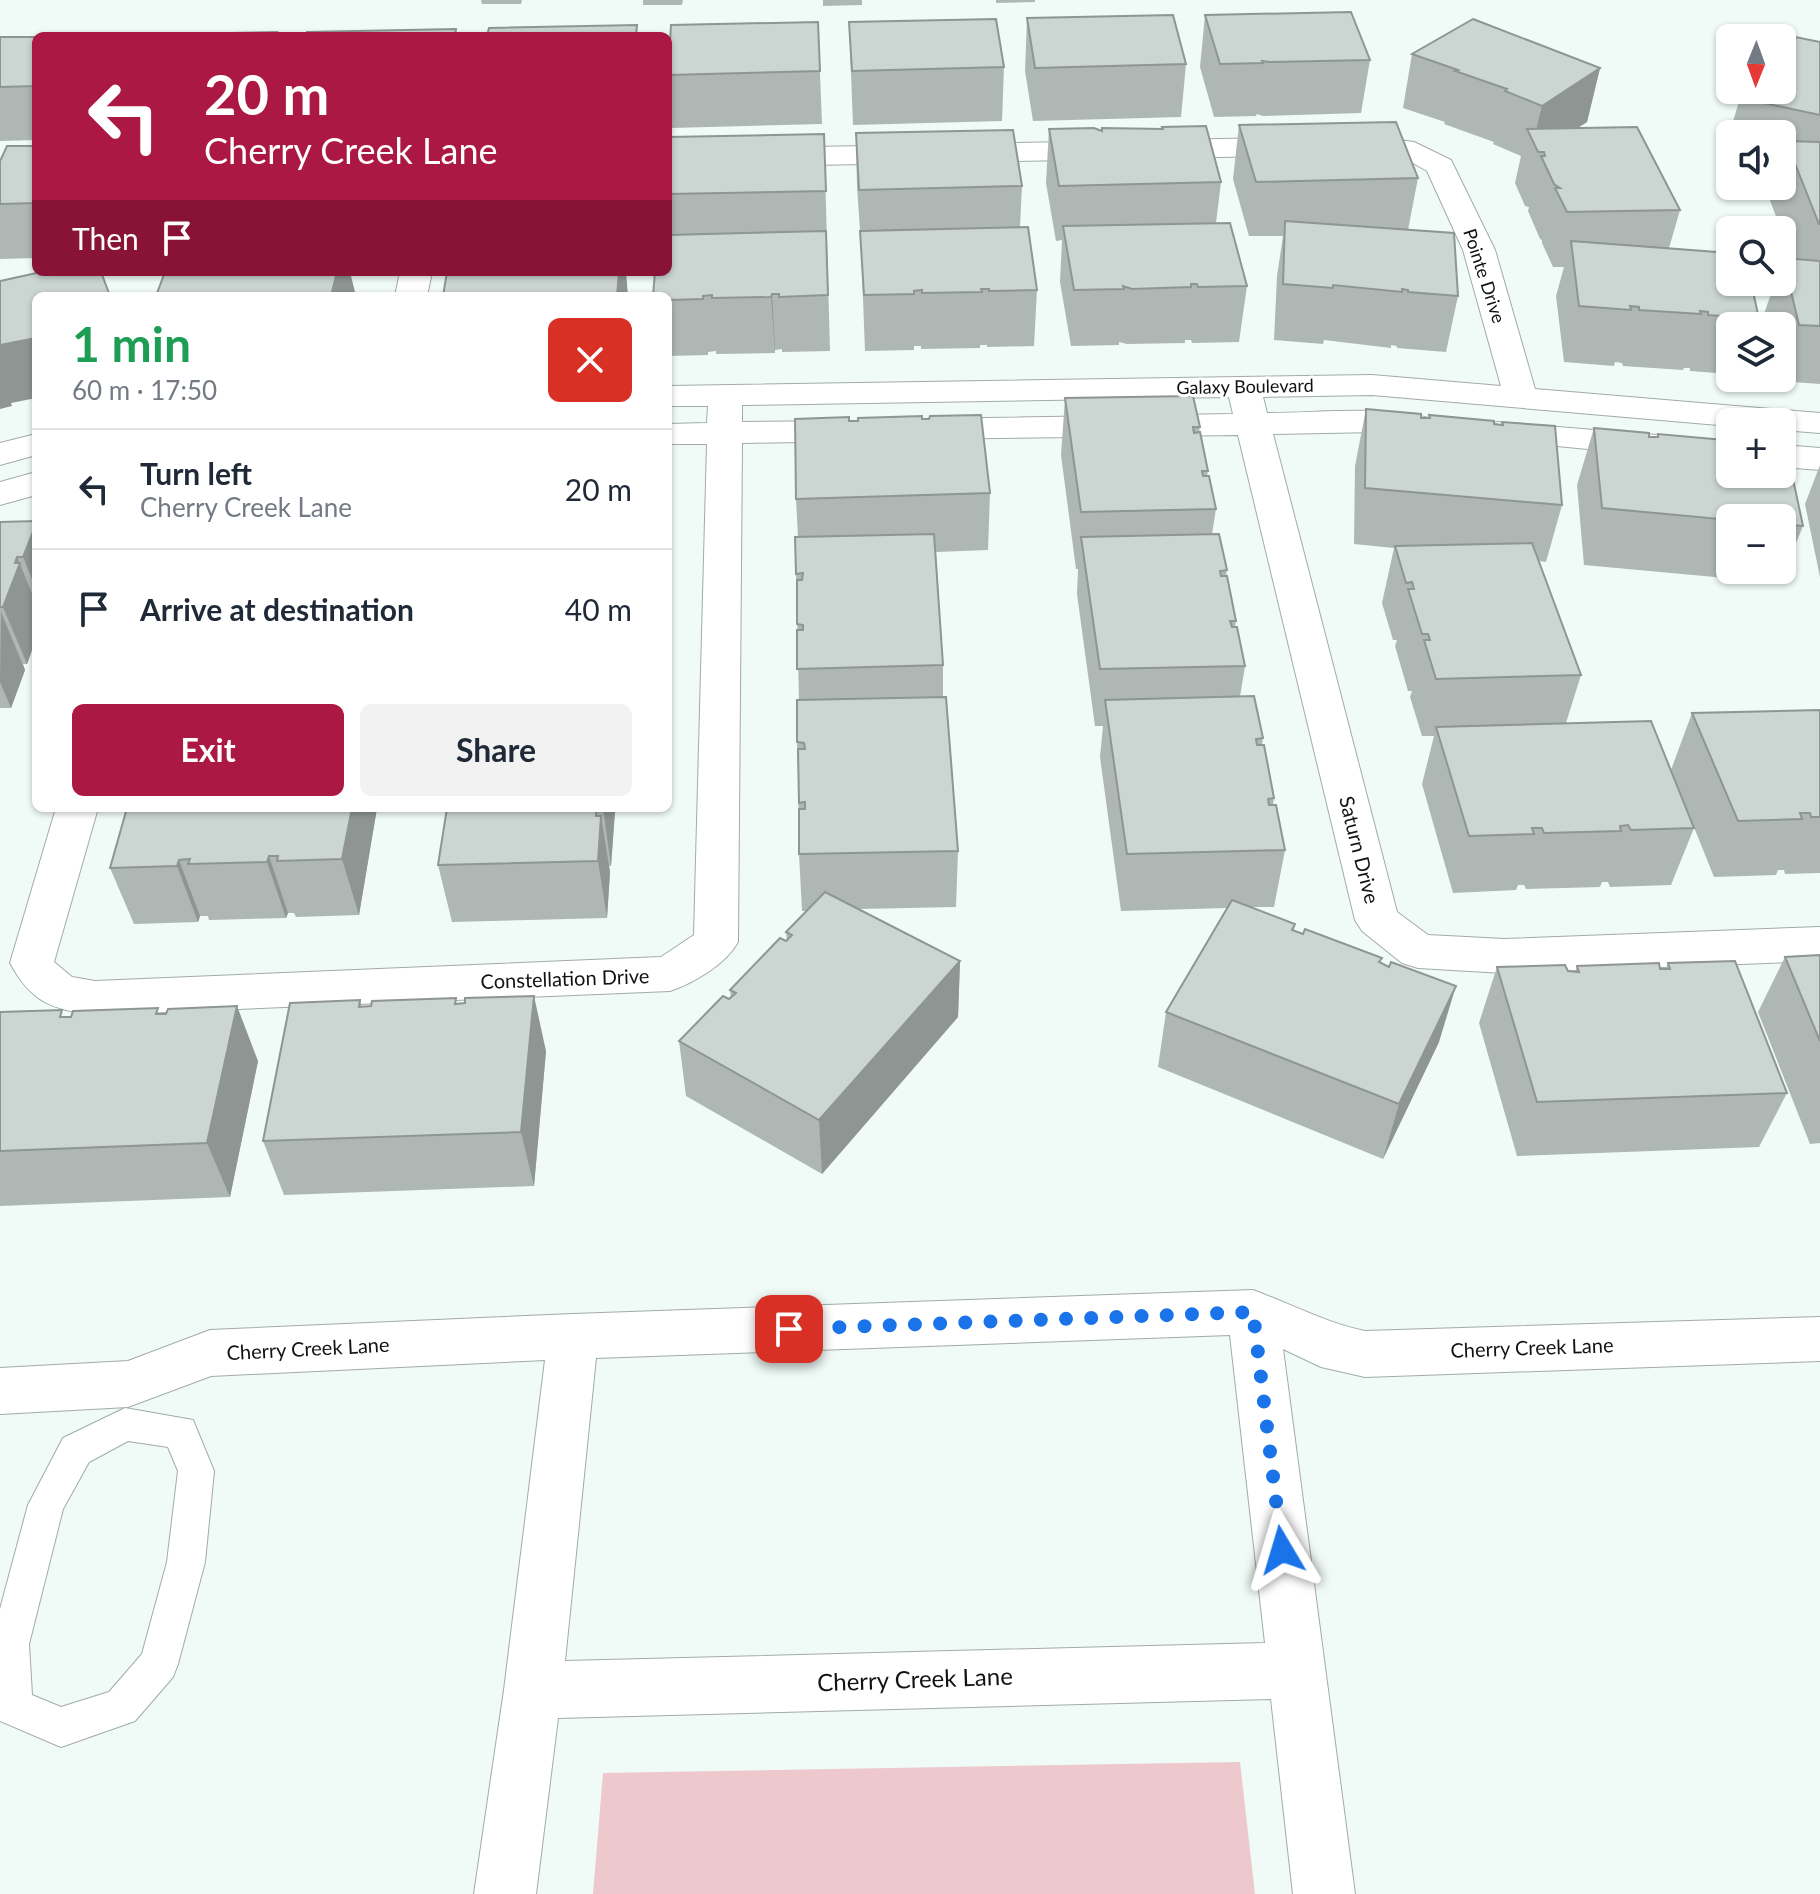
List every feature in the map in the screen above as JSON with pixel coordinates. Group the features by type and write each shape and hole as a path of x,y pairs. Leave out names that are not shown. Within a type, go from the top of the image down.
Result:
{"street":[{"name":"Pointe Drive","path":"672,159 1318,146 1375,146 1414,151 1440,166 1479,250 1521,398"},
{"name":"Galaxy Boulevard","path":"672,433 725,414 1248,405 1372,385 1820,423"},
{"name":"Galaxy Boulevard","path":"672,397 725,414"},
{"name":"Galaxy Boulevard","path":"1248,405 1378,422 1716,451"},
{"name":"Saturn Drive","path":"1248,405 1377,920 1418,951 1504,956 1820,944"},
{"name":"Constellation Drive","path":"76,812 32,963 41,981 67,994 95,998 670,974 716,942 725,414"},
{"path":"0,454 32,445"},
{"path":"1796,457 1820,459"},
{"path":"0,494 32,484"},
{"path":"1253,1312 1324,1894"},
{"name":"Cherry Creek Lane","path":"0,1391 126,1404 210,1353 573,1336 1253,1312 1290,1326 1321,1345 1365,1354 1820,1339"},
{"path":"505,1894 533,1690 573,1336"},
{"name":"Cherry Creek Lane","path":"533,1690 1297,1670"}],"lane":[{"path":"126,1404 180,1432 196,1471 186,1562 159,1664 121,1707 61,1727 13,1707 10,1644 46,1505 76,1450 126,1404"}],"shaded area":[{"path":"1240,1762 1255,1894 593,1894 603,1773"}],"building":[{"path":"1351,12 1370,60 1220,64 1205,15"},
{"path":"1173,15 1186,64 1035,68 1027,18"},
{"path":"996,19 1004,67 852,71 849,22"},
{"path":"1473,19 1600,68 1542,106 1505,91 1507,89 1412,54"},
{"path":"818,22 820,71 672,75 671,25"},
{"path":"637,25 636,32 488,32 489,28"},
{"path":"456,29 456,32 307,32"},
{"path":"0,37 32,37 32,86 0,87"},
{"path":"1796,37 1820,42 1820,115 1768,104 1796,104"},
{"path":"1396,122 1418,178 1256,182 1239,125"},
{"path":"1206,126 1221,182 1059,186 1049,129 1094,128 1102,131 1102,128"},
{"path":"1637,127 1680,210 1567,212 1555,188 1560,188 1554,184 1541,156 1545,156 1544,152 1538,152 1527,129"},
{"path":"1013,130 1022,186 859,190 856,133"},
{"path":"824,134 826,191 672,194 672,137"},
{"path":"1796,141 1820,142 1819,224 1796,166"},
{"path":"7,146 32,146 32,203 0,204 0,161"},
{"path":"1285,221 1454,233 1458,296 1402,289 1402,292 1283,284"},
{"path":"1230,223 1247,286 1198,287 1191,284 1191,287 1132,289 1123,286 1124,289 1074,290 1063,226"},
{"path":"1028,227 1037,290 981,289 982,292 922,293 922,290 914,291 914,294 864,295 860,231"},
{"path":"826,231 828,295 779,297 779,294 772,294 771,297 712,298 712,295 703,296 703,299 672,300 672,292 653,292 655,276 672,276 672,235"},
{"path":"1571,241 1716,252 1716,296 1754,296 1757,312 1716,312 1716,316 1700,311 1701,314 1639,310 1639,307 1630,306 1631,310 1579,306"},
{"path":"1796,259 1820,261 1820,326 1799,325 1792,296 1796,296"},
{"path":"32,274 102,276 108,292 32,292 32,339 0,345 0,281"},
{"path":"164,276 336,276 332,292 158,292"},
{"path":"446,276 619,276 617,292 444,292"},
{"path":"1193,396 1200,427 1193,427 1194,433 1200,432 1208,471 1202,471 1203,476 1209,476 1216,509 1081,512 1065,398"},
{"path":"1366,409 1421,414 1421,418 1430,418 1429,415 1494,421 1494,424 1503,425 1502,422 1555,426 1562,505 1365,488"},
{"path":"981,415 990,493 796,499 795,419 849,417 849,421 858,421 858,418 922,416 922,419 929,419 930,416"},
{"path":"1594,428 1649,433 1649,437 1658,437 1658,434 1716,439 1716,488 1795,488 1803,526 1796,525 1796,504 1716,504 1716,519 1602,508"},
{"path":"32,521 32,534 23,557 17,557 15,563 20,563 3,607 0,607 0,522"},
{"path":"934,534 943,665 797,669 797,630 803,630 803,625 797,624 797,580 802,580 803,573 796,574 795,537"},
{"path":"1219,534 1227,570 1220,571 1221,576 1227,576 1236,621 1230,621 1232,627 1237,627 1245,666 1100,669 1081,537"},
{"path":"1532,543 1581,675 1436,679 1424,640 1430,640 1428,634 1422,634 1408,589 1414,589 1412,582 1406,583 1395,546"},
{"path":"1254,696 1263,738 1256,739 1257,745 1264,745 1274,798 1268,799 1269,805 1276,805 1285,850 1127,854 1105,700"},
{"path":"946,697 958,851 799,854 799,809 805,809 805,802 799,803 798,749 805,749 804,743 797,742 797,700"},
{"path":"1820,710 1820,817 1800,813 1802,819 1738,821 1692,713"},
{"path":"1651,721 1694,828 1631,830 1628,825 1620,826 1621,831 1544,833 1542,828 1532,828 1534,834 1469,836 1436,727"},
{"path":"126,812 351,812 342,859 277,861 278,856 269,856 267,862 188,864 190,859 179,860 177,866 110,868"},
{"path":"446,812 596,812 596,816 601,816 598,861 438,865"},
{"path":"825,892 960,961 819,1120 679,1041 723,996 729,999 736,993 730,990 780,938 786,941 792,935 786,932"},
{"path":"1232,900 1295,924 1292,930 1303,934 1305,929 1382,958 1379,962 1389,967 1391,962 1456,986 1399,1104 1166,1012"},
{"path":"1820,955 1820,1041 1785,957"},
{"path":"1735,961 1787,1093 1537,1102 1497,967 1565,965 1568,971 1579,972 1577,966 1659,963 1660,969 1670,969 1668,963"},
{"path":"534,996 521,1132 263,1141 290,1003 360,1000 359,1007 371,1006 372,1001 456,998 455,1004 465,1003 465,998"},
{"path":"237,1006 207,1143 0,1151 0,1012 62,1010 60,1017 71,1017 73,1011 158,1008 156,1014 166,1014 168,1009"}],"route":[{"path":"789,1329 1253,1312 1282,1550"}]}
